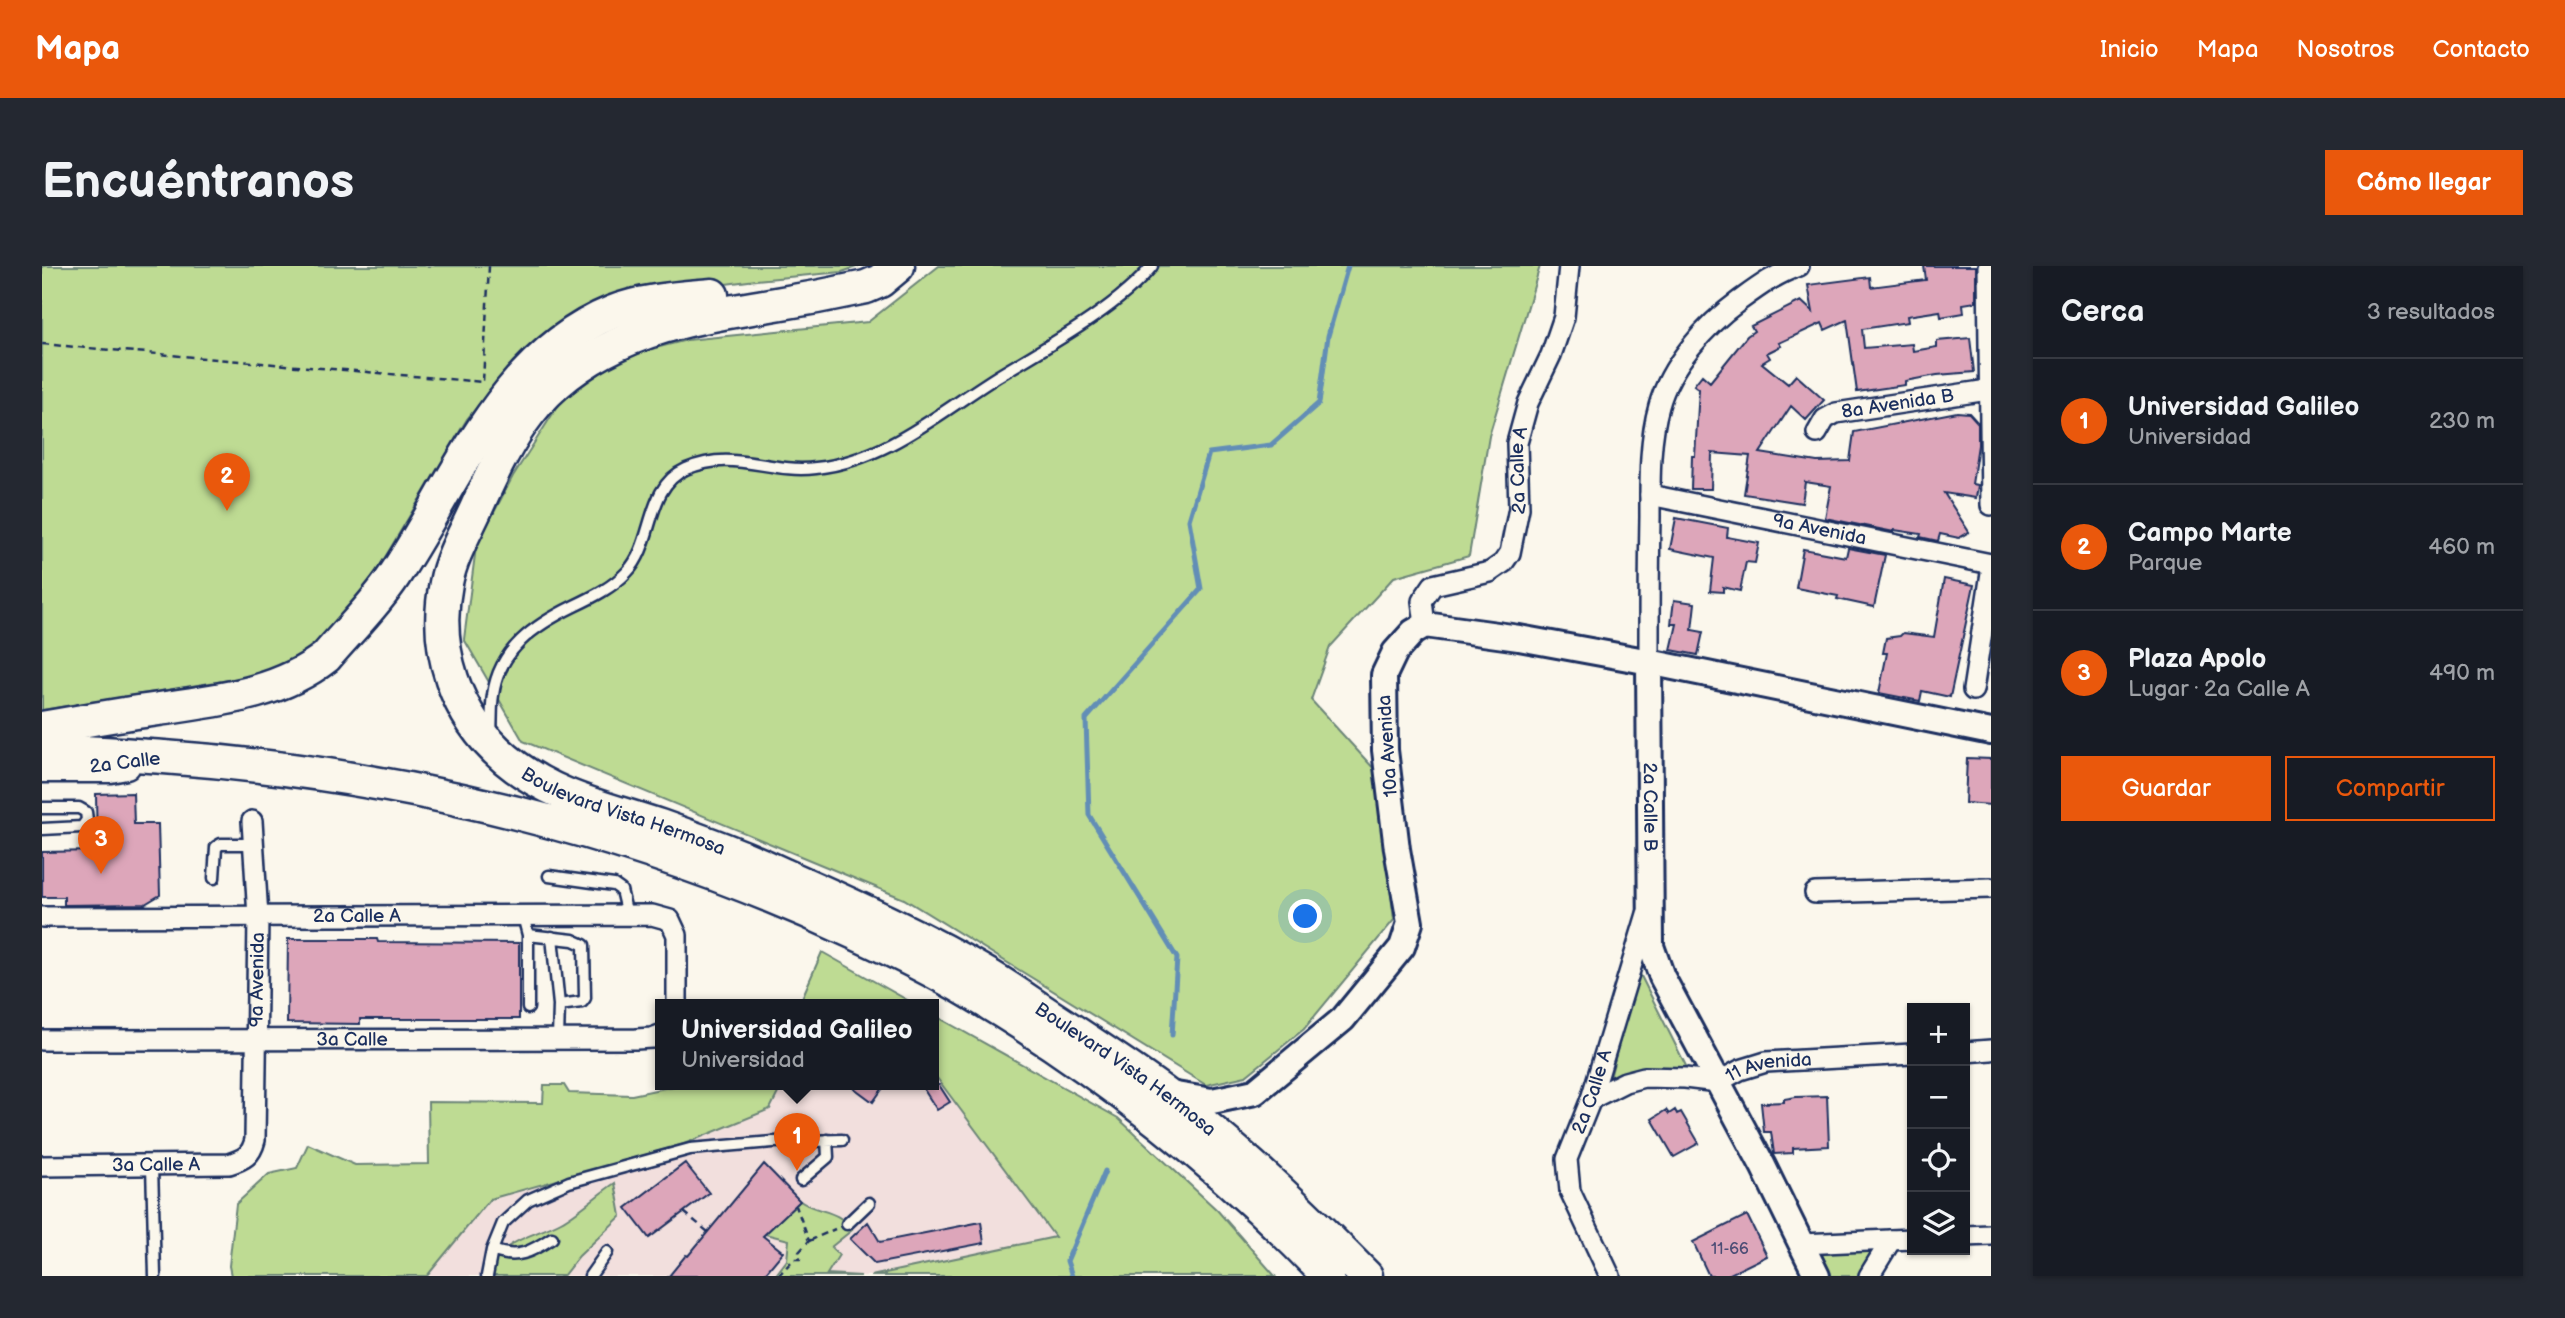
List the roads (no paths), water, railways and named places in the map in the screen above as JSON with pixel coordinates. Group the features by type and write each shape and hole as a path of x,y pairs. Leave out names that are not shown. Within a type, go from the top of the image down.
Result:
{"main road":[{"path":"42,728 229,699 294,679 313,668 326,657 393,579 495,408 540,358 591,322 639,305 707,295 792,286 866,287 880,281 898,266"},
{"name":"Boulevard Vista Hermosa","path":"866,287 687,318 646,332 615,345 576,367 535,403 516,428 498,460 455,555 446,582 442,625 446,661 454,687 467,714 506,759 560,793 661,826 779,872 889,923 992,977 1163,1093 1263,1176 1366,1276"},
{"name":"2a Calle","path":"42,751 169,757"},
{"name":"Boulevard Vista Hermosa","path":"169,757 288,768 381,783 481,804 663,855 710,871 819,916 970,992 1078,1061 1128,1097 1259,1207 1328,1276"},
{"name":"2a Calle","path":"42,768 110,768 169,757"}],"street":[{"name":"2a Calle A","path":"1425,625 1422,601 1433,585 1490,572 1503,564 1510,553 1519,508 1517,443 1528,403 1551,355 1564,317 1569,266"},
{"name":"2a Calle B","path":"1799,266 1758,287 1716,318 1689,349 1659,403 1653,431 1650,495 1650,904 1651,946 1662,977 1817,1276"},
{"path":"1987,266 1991,505"},
{"name":"8a Avenida B","path":"1817,433 1825,419 1836,413 1989,390"},
{"name":"9a Avenida","path":"1650,495 1991,564"},
{"path":"1973,690 1991,573"},
{"path":"1425,625 1519,638 1649,662 1991,732"},
{"name":"10a Avenida","path":"1163,1093 1212,1101 1255,1092 1343,1019 1402,947 1410,923 1397,849 1385,750 1384,675 1395,652 1413,632 1425,625"},
{"name":"9a Avenida","path":"252,821 258,917 255,1140"},
{"path":"1815,893 1991,888"},
{"name":"2a Calle A","path":"1610,1276 1570,1191 1567,1159 1591,1099 1650,904"},
{"name":"2a Calle A","path":"42,917 258,917 526,925 627,915 661,918 677,935 677,999"},
{"name":"3a Calle","path":"42,1040 655,1037"},
{"path":"1970,1052 1991,1051"},
{"name":"11 Avenida","path":"1591,1099 1625,1082 1644,1077 1718,1082 1740,1070 1766,1062 1907,1055"},
{"name":"3a Calle A","path":"42,1166 229,1164 244,1159 252,1152 255,1140"},
{"path":"1970,1236 1991,1235"},
{"path":"1802,1244 1907,1239"},
{"path":"1869,1276 1891,1240"}],"lane":[{"path":"490,743 493,696 497,675 506,656 519,640 561,612 612,584 628,571 639,555 664,487 683,471 717,460 796,470 817,468 866,455 925,426 976,390 1120,298 1153,266"},
{"path":"42,808 79,808 86,812 87,820 82,827 42,829"},
{"path":"214,878 216,847 221,844 254,844"},
{"path":"550,876 614,885 621,890 627,915"},
{"path":"528,1008 526,925 552,937 580,941 584,945 585,998 582,1002 559,1005"},
{"path":"552,937 559,1005 558,1039"},
{"path":"801,1180 828,1157 827,1140"},
{"path":"487,1276 492,1250 503,1223 528,1200 569,1182 690,1149 842,1140"},
{"path":"152,1166 155,1276"},
{"path":"847,1224 869,1203"},
{"path":"492,1250 510,1256 521,1255 552,1238"},
{"path":"590,1276 607,1252"}],"waterway":[{"path":"1172,1035 1177,958 1089,815 1086,719 1201,589 1189,520 1209,453 1271,445 1319,403 1328,336 1348,266"},
{"path":"1072,1276 1067,1261 1105,1171"}],"place":[{"name":"Campo Marte","path":"227,511"},
{"name":"Plaza Apolo","path":"101,874"},
{"name":"Universidad Galileo","path":"797,1171"}]}
